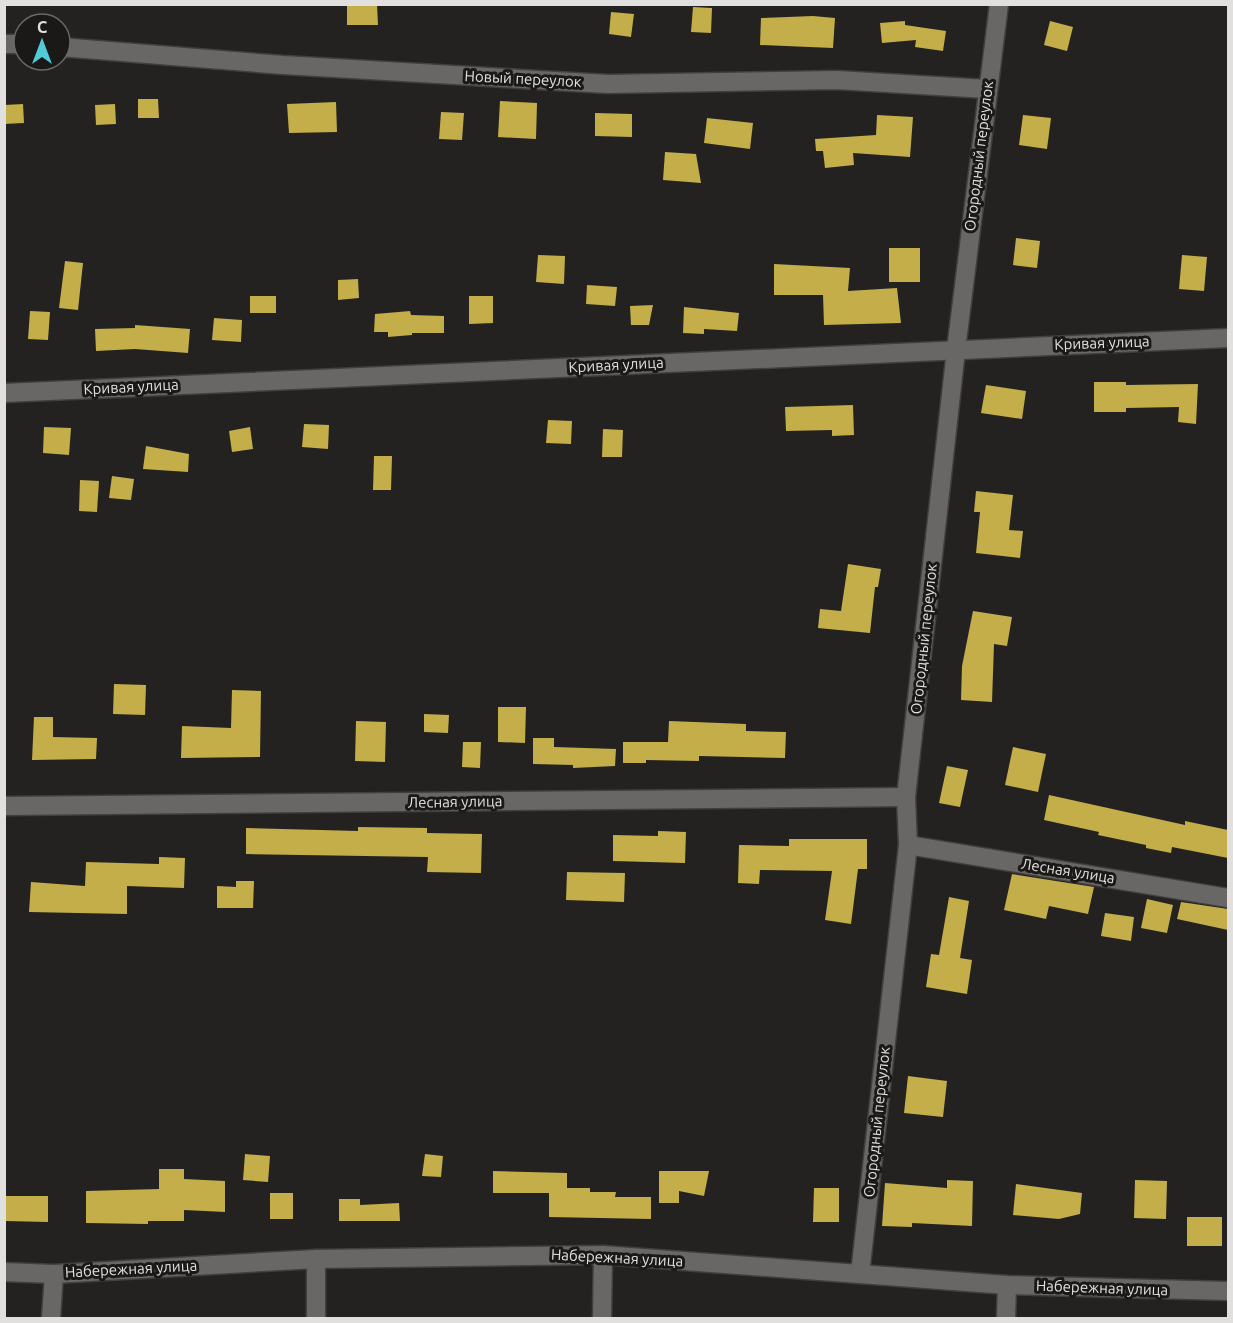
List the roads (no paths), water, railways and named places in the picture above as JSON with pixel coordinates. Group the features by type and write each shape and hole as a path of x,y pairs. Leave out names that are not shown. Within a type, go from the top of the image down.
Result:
{"street":[{"name":"Огородный переулок","path":"860,1274 908,845 906,797 956,350 999,4"},
{"name":"Новый переулок","path":"72,48 284,65 608,84 837,80 987,89"},
{"name":"Кривая улица","path":"4,393 1228,338"},
{"name":"Лесная улица","path":"4,806 906,797"},
{"name":"Лесная улица","path":"908,845 1228,898"},
{"name":"Набережная улица","path":"4,1272 54,1274 315,1259 603,1255 1007,1285 1228,1291"},
{"path":"602,1318 603,1255"},
{"path":"315,1259 316,1318"},
{"path":"51,1318 54,1274"},
{"path":"1006,1318 1007,1285"}]}
